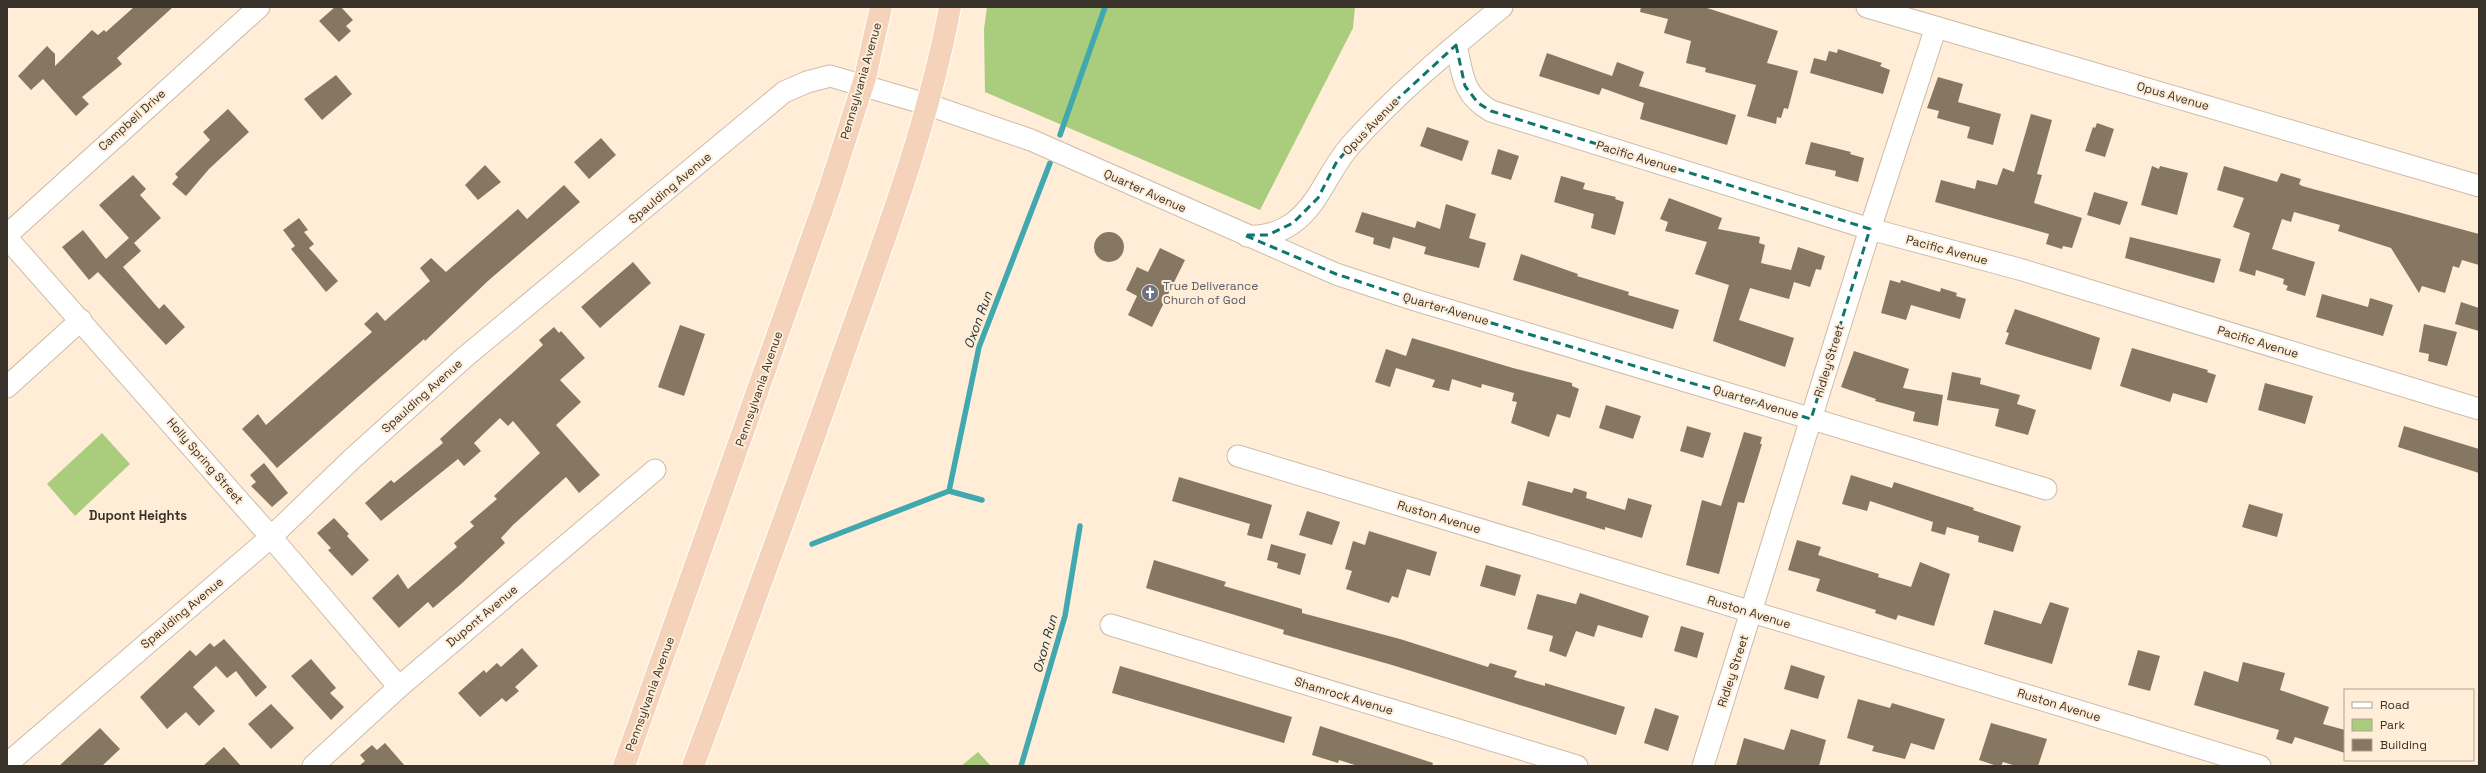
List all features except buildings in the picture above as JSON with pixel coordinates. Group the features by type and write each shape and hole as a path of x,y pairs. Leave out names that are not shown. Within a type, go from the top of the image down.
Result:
{"highway":[{"name":"Pennsylvania Avenue","path":"624,766 758,396 862,86 881,7"},
{"path":"693,766 861,306 908,166 943,44 950,7"}],"street":[{"name":"Campbell Drive","path":"7,235 259,7"},
{"name":"Opus Avenue","path":"1244,235 1268,235 1292,223 1318,198 1336,163 1364,130 1456,45 1502,7"},
{"name":"Opus Avenue","path":"1867,7 2479,186"},
{"name":"Ridley Street","path":"1703,766 1752,613 1870,229 1936,26"},
{"name":"Pacific Avenue","path":"1456,45 1465,86 1478,103 1491,111 1870,229 2019,269 2479,409"},
{"name":"Spaulding Avenue","path":"7,764 271,537 353,458 465,357 784,92 807,82 830,76 862,86"},
{"name":"Quarter Avenue","path":"862,86 926,104 1031,140 1244,235 1336,274 1415,300 2046,489"},
{"name":"Holly Spring Street","path":"7,238 271,537 399,687"},
{"path":"7,387 81,320"},
{"name":"Ruston Avenue","path":"1238,456 2260,766"},
{"name":"Dupont Avenue","path":"313,766 399,687 655,470"},
{"name":"Shamrock Avenue","path":"1111,626 1577,766"}],"highlighted area":[{"path":"1456,45 1465,86 1478,103 1491,111 1870,229 1811,419 1415,300 1336,274 1244,235 1268,235 1293,223 1318,198 1336,163 1364,130"}],"green space":[{"path":"987,7 1355,7 1353,28 1260,210 985,92 984,29"},
{"path":"102,433 130,464 75,516 47,484"},
{"path":"978,752 991,766 961,766"}],"waterway":[{"name":"Oxon Run","path":"1060,135 1105,7"},
{"name":"Oxon Run","path":"812,544 949,491 979,347 1050,163"},
{"name":"Oxon Run","path":"949,491 982,500"},
{"name":"Oxon Run","path":"1021,766 1065,616 1080,526"}],"place":[{"name":"True Deliverance Church of God","path":"1150,293"}],"district":[{"name":"Dupont Heights","path":"138,515"}]}
